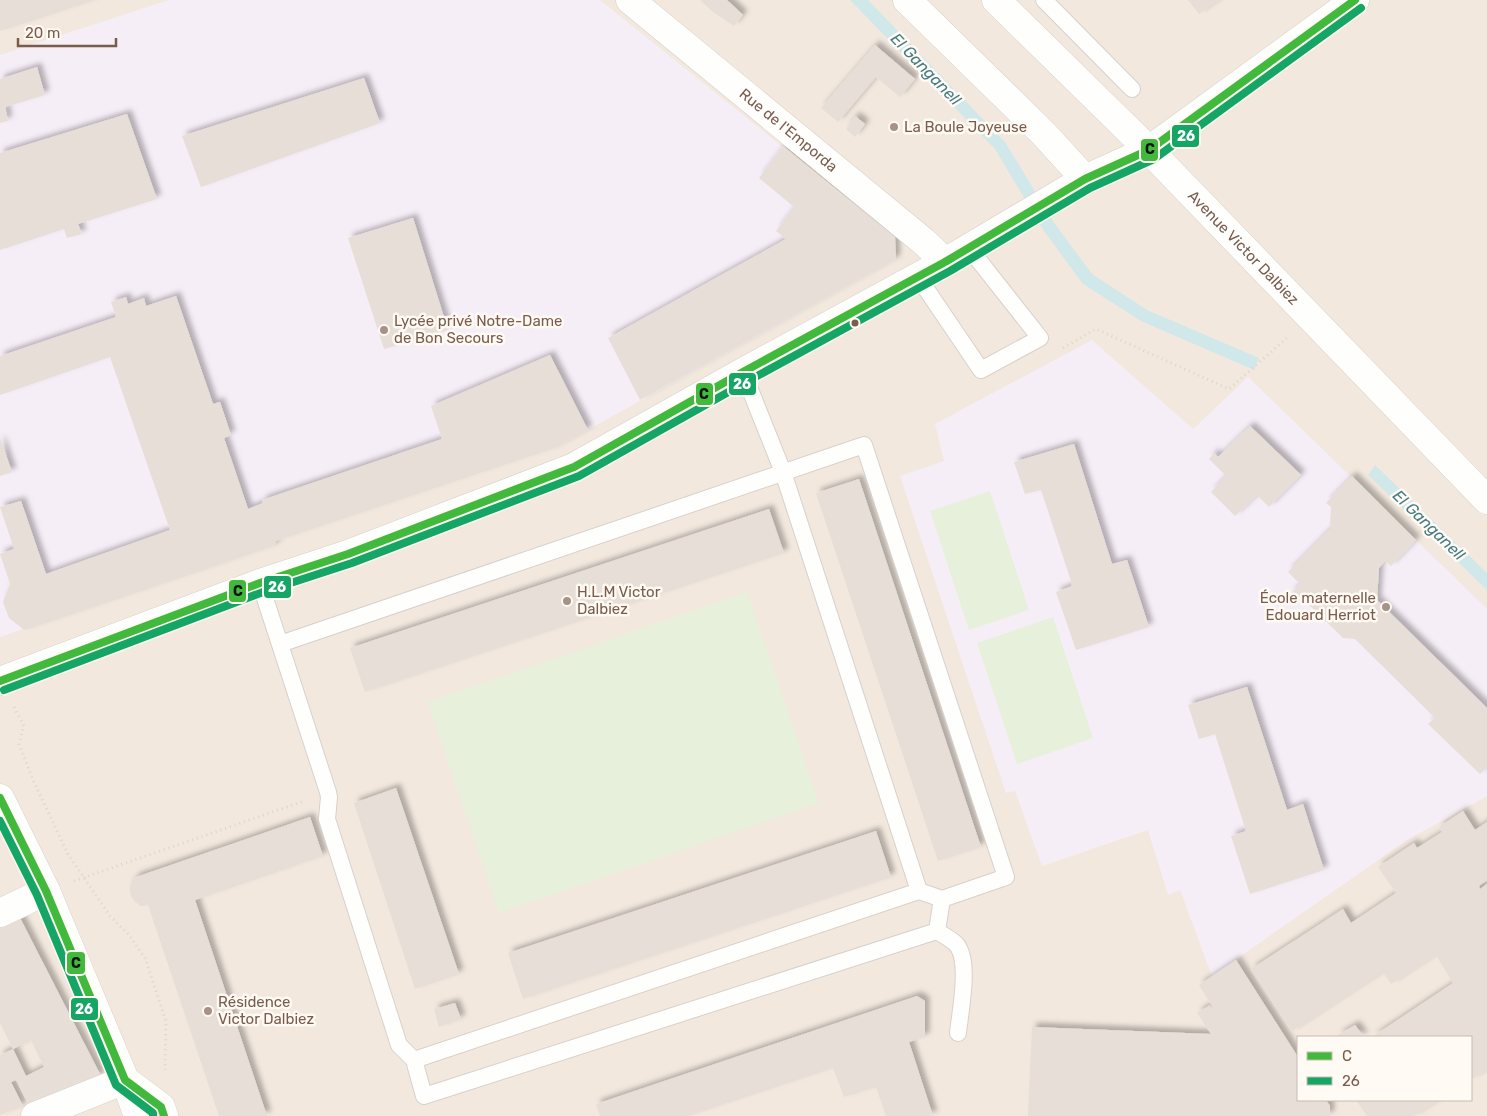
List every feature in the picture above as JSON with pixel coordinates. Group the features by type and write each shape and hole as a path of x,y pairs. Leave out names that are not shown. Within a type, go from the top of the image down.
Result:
{"street":[{"name":"Rue de l'Emporda","path":"630,0 946,262"},
{"path":"907,0 1044,134 1085,178"},
{"name":"Avenue Victor Dalbiez","path":"996,0 1149,150 1487,500"},
{"path":"0,681 260,583 348,554 574,467 743,372 946,262 1085,178 1149,150 1355,0"},
{"path":"0,798 46,891 125,1080 138,1116"},
{"path":"0,913 46,891"},
{"path":"35,1116 125,1080"},
{"path":"125,1080 161,1107 164,1116"}],"lane":[{"path":"1044,0 1132,89"},
{"path":"918,277 981,370 1040,338 968,248"},
{"path":"743,372 783,472 919,891"},
{"path":"280,644 864,445 1006,877 942,899 919,891 414,1060"},
{"path":"260,583 328,792 327,819 370,958 400,1045 414,1060 424,1096 937,931"},
{"path":"937,931 942,899"},
{"path":"937,931 957,945 963,956 964,972 958,1033"}],"path":[{"path":"1040,338 1050,355 1096,329 1229,389 1311,317"},
{"path":"13,706 24,726 19,744 26,764 68,854 110,916 129,935 145,958 166,1021 164,1066 166,1074"},
{"path":"46,891 328,792"}],"shaded area":[{"path":"0,0 1487,0 1487,1116 0,1116"},
{"name":"Lycée privé Notre-Dame de Bon Secours","path":"169,0 600,0 895,237 896,259 555,448 276,541 274,546 26,630 23,629 0,637 0,55"},
{"path":"1092,340 1193,429 1248,377 1487,609 1487,796 1407,840 1212,976 1180,890 1168,895 1148,830 1042,866 1015,791 1006,793 900,476 944,461 935,424"}],"green space":[{"path":"990,491 1029,610 969,630 930,511"},
{"path":"747,592 819,803 499,913 428,702"},
{"path":"1053,617 1093,738 1017,764 977,643"}],"water":[{"name":"El Ganganell","path":"850,0 868,0 1005,142 1055,224 1092,274 1147,310 1259,358 1254,370 1141,321 1083,284 1044,231 995,149"},
{"name":"El Ganganell","path":"1375,465 1487,573 1487,590 1368,475"}],"building":[{"path":"0,0 95,0 0,31"},
{"path":"700,0 727,0 743,15 734,26 713,12"},
{"path":"1188,0 1219,0 1199,14"},
{"path":"875,45 915,79 900,97 876,77 838,122 821,108"},
{"path":"37,67 45,95 5,107 8,121 0,123 0,79"},
{"path":"364,78 380,123 201,187 182,136"},
{"path":"127,114 157,199 78,224 82,234 67,238 64,229 0,250 0,153"},
{"path":"855,116 865,124 855,137 846,129"},
{"path":"783,146 895,237 896,259 640,400 608,338 786,239 776,231 794,207 759,178"},
{"path":"413,218 448,330 384,349 348,238"},
{"path":"176,296 213,404 220,402 231,435 224,438 248,509 263,503 262,500 442,439 431,406 550,355 588,430 555,448 276,541 274,546 26,630 23,629 9,618 3,602 10,584 0,554 14,549 0,507 21,501 46,574 170,530 110,357 0,395 0,356 116,317 111,302 126,297 128,304 144,298 146,306"},
{"path":"1250,426 1301,475 1269,507 1257,495 1235,516 1211,492 1226,476 1209,459 1214,453 1218,457"},
{"path":"0,438 12,472 0,476"},
{"path":"1074,444 1112,564 1127,560 1149,627 1076,650 1056,592 1072,586 1041,490 1025,494 1014,462"},
{"path":"1352,476 1416,540 1391,566 1385,561 1379,568 1377,600 1487,708 1487,767 1480,774 1428,724 1435,718 1355,639 1343,638 1300,596 1297,599 1291,593 1300,584 1288,572 1332,527 1330,524 1331,507 1326,503"},
{"path":"859,479 981,847 938,861 816,493"},
{"name":"H.L.M Victor Dalbiez","path":"769,509 784,553 365,692 350,648"},
{"path":"1247,687 1287,810 1303,804 1324,870 1250,894 1231,836 1246,831 1215,734 1199,739 1188,705"},
{"path":"396,788 459,974 415,989 354,803"},
{"path":"1463,811 1475,830 1487,822 1487,880 1479,886 1480,889 1487,884 1487,1069 1472,1079 1472,1036 1374,1036 1453,983 1436,955 1391,984 1383,972 1292,1031 1251,969 1343,909 1351,923 1396,893 1378,867 1414,843 1417,848 1442,832 1439,827"},
{"name":"Résidence Victor Dalbiez","path":"310,817 323,856 195,900 267,1116 219,1116 148,905 141,906 135,902 130,894 130,885 136,877"},
{"path":"876,831 891,877 523,999 508,953"},
{"path":"17,912 101,1076 28,1104 16,1080 11,1082 23,1106 0,1115 0,1055 13,1049 0,1023 0,920","holes":["31,1040 44,1067 26,1076 13,1049"]},
{"path":"1236,960 1297,1055 1297,1101 1327,1101 1330,1106 1330,1116 1028,1116 1032,1027 1211,1034 1197,1013 1210,1005 1211,1008 1212,1006 1199,985"},
{"path":"917,996 925,1001 925,1037 909,1042 933,1116 886,1116 876,1087 844,1097 833,1068 688,1116 600,1116 596,1104"},
{"path":"455,1003 461,1019 439,1027 434,1009"},
{"path":"1355,1025 1363,1036 1338,1036"},
{"path":"1357,1101 1437,1101 1414,1116 1367,1116"}],"transit line":[{"name":"C","path":"0,681 260,583 348,554 574,467 945,262 1085,179 1149,150 1355,0"},
{"name":"26","path":"4,690 263,592 352,563 579,476 950,271 1090,188 1154,159 1361,8"},
{"name":"C","path":"0,798 46,891 125,1080 161,1107 164,1116"},
{"name":"26","path":"0,821 37,895 116,1085 153,1113 153,1116"}],"place":[{"name":"La Boule Joyeuse","path":"894,127"},
{"name":"Lycée privé Notre-Dame de Bon Secours","path":"384,330"},
{"name":"H.L.M Victor Dalbiez","path":"567,601"},
{"name":"École maternelle Edouard Herriot","path":"1386,607"},
{"name":"Résidence Victor Dalbiez","path":"208,1011"}]}
